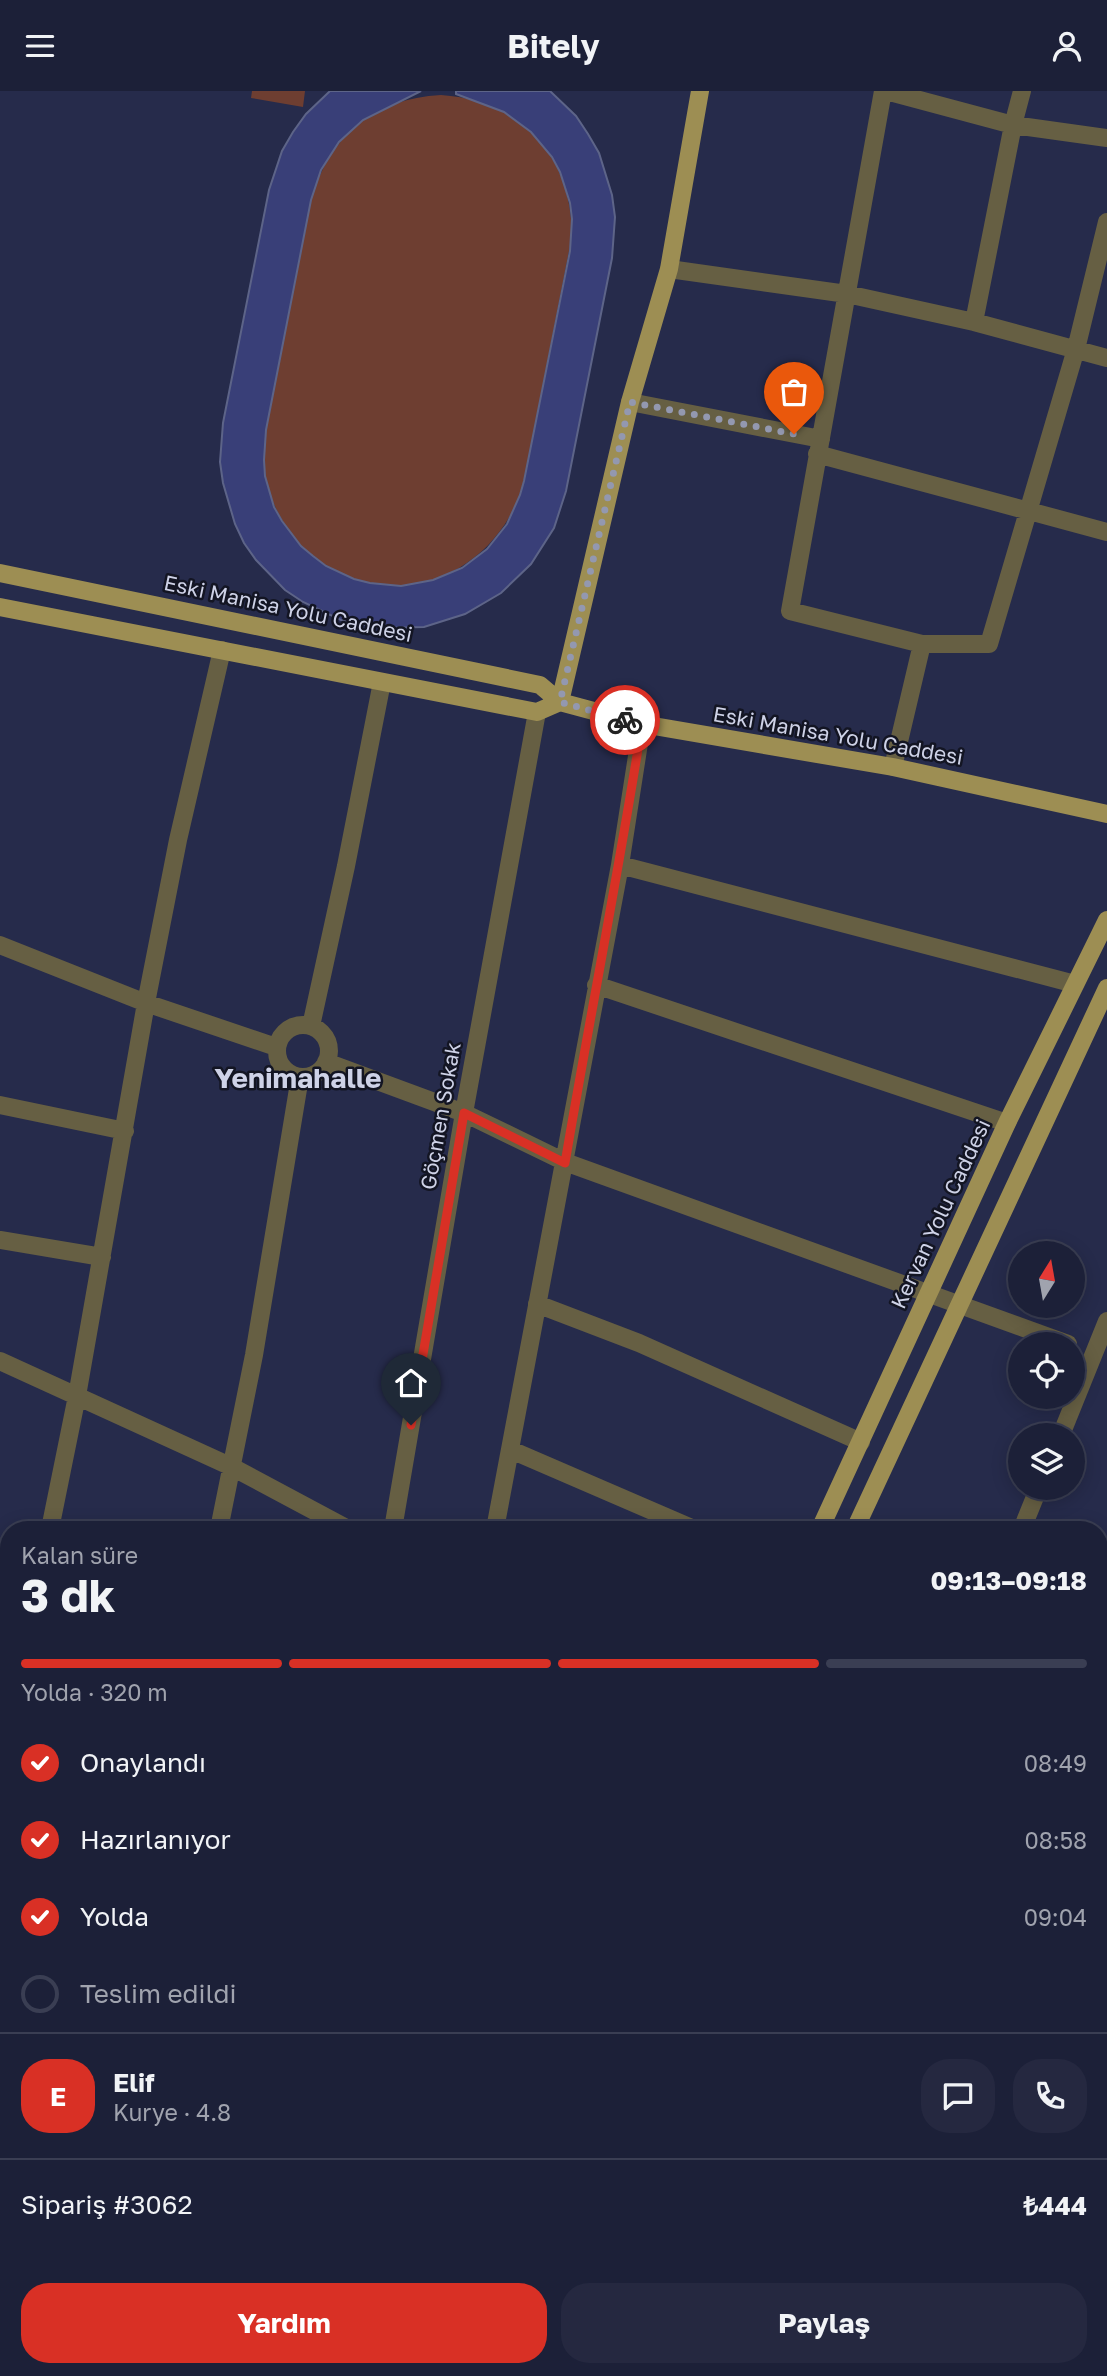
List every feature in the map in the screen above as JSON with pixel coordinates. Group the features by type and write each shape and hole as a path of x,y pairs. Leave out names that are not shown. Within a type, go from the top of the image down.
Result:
{"main road":[{"path":"0,607 537,712 560,702 630,402 669,269 700,91"},
{"name":"Eski Manisa Yolu Caddesi","path":"0,573 540,685 560,702 642,724 893,767 1107,814"},
{"name":"Kervan Yolu Caddesi","path":"824,1521 1007,1123 1107,920"},
{"path":"859,1521 1102,1011 1107,988"}],"street":[{"path":"1107,138 1013,125 885,91 790,611 922,644 989,644 1076,349 1107,222"},
{"path":"974,321 1022,91"},
{"path":"669,269 847,294 974,321 1107,358"},
{"path":"630,402 819,447 1107,532"},
{"path":"893,767 922,644"},
{"path":"52,1521 77,1396 146,1003 178,840 222,650"},
{"path":"311,1026 382,682"},
{"name":"Göçmen Sokak","path":"394,1521 464,1113 537,712"},
{"path":"497,1521 620,865 642,724"},
{"path":"620,865 1075,984"},
{"path":"0,945 146,1003 276,1047"},
{"path":"596,985 1007,1123"},
{"path":"299,1024 311,1026 325,1036 328,1044 326,1062 316,1073 300,1077 282,1067 276,1047 280,1036 289,1028 299,1024"},
{"path":"326,1062 464,1113 565,1163 1033,1332"},
{"path":"221,1521 254,1355 300,1077"},
{"path":"0,1105 125,1131"},
{"path":"0,1240 102,1258"},
{"path":"537,1304 639,1343 861,1442"},
{"path":"1067,1423 1100,1356 1107,1321"},
{"path":"0,1361 232,1467 333,1521"},
{"path":"511,1450 675,1521"},
{"path":"1025,1521 1034,1500"}],"shaded area":[{"path":"252,91 305,91 303,107 251,98"},
{"path":"441,95 470,99 495,108 518,121 536,137 552,158 563,181 570,207 572,236 524,481 509,518 486,548 457,569 424,583 389,587 354,580 321,563 292,535 276,508 268,486 264,454 266,430 311,200 319,177 343,139 375,113 417,98"}],"building":[{"path":"330,91 421,91 363,120 339,142 321,170 311,200 266,430 265,476 274,507 282,521 301,546 313,556 326,566 354,579 401,586 433,580 462,568 487,549 507,524 524,481 570,251 570,203 552,157 531,132 504,112 456,94 456,91 550,91 576,116 588,134 599,153 612,195 615,217 612,258 566,491 554,528 531,564 501,593 465,614 424,627 382,628 341,620 285,590 256,560 244,543 235,524 223,483 220,462 223,423 269,190 282,151 293,132 306,114"}],"way so far":[{"path":"625,720 560,702 630,402 794,434"}],"district":[{"name":"Yenimahalle","path":"298,1078"}],"route":[{"path":"411,1425 464,1113 565,1163 620,865 642,724 625,720"}]}
